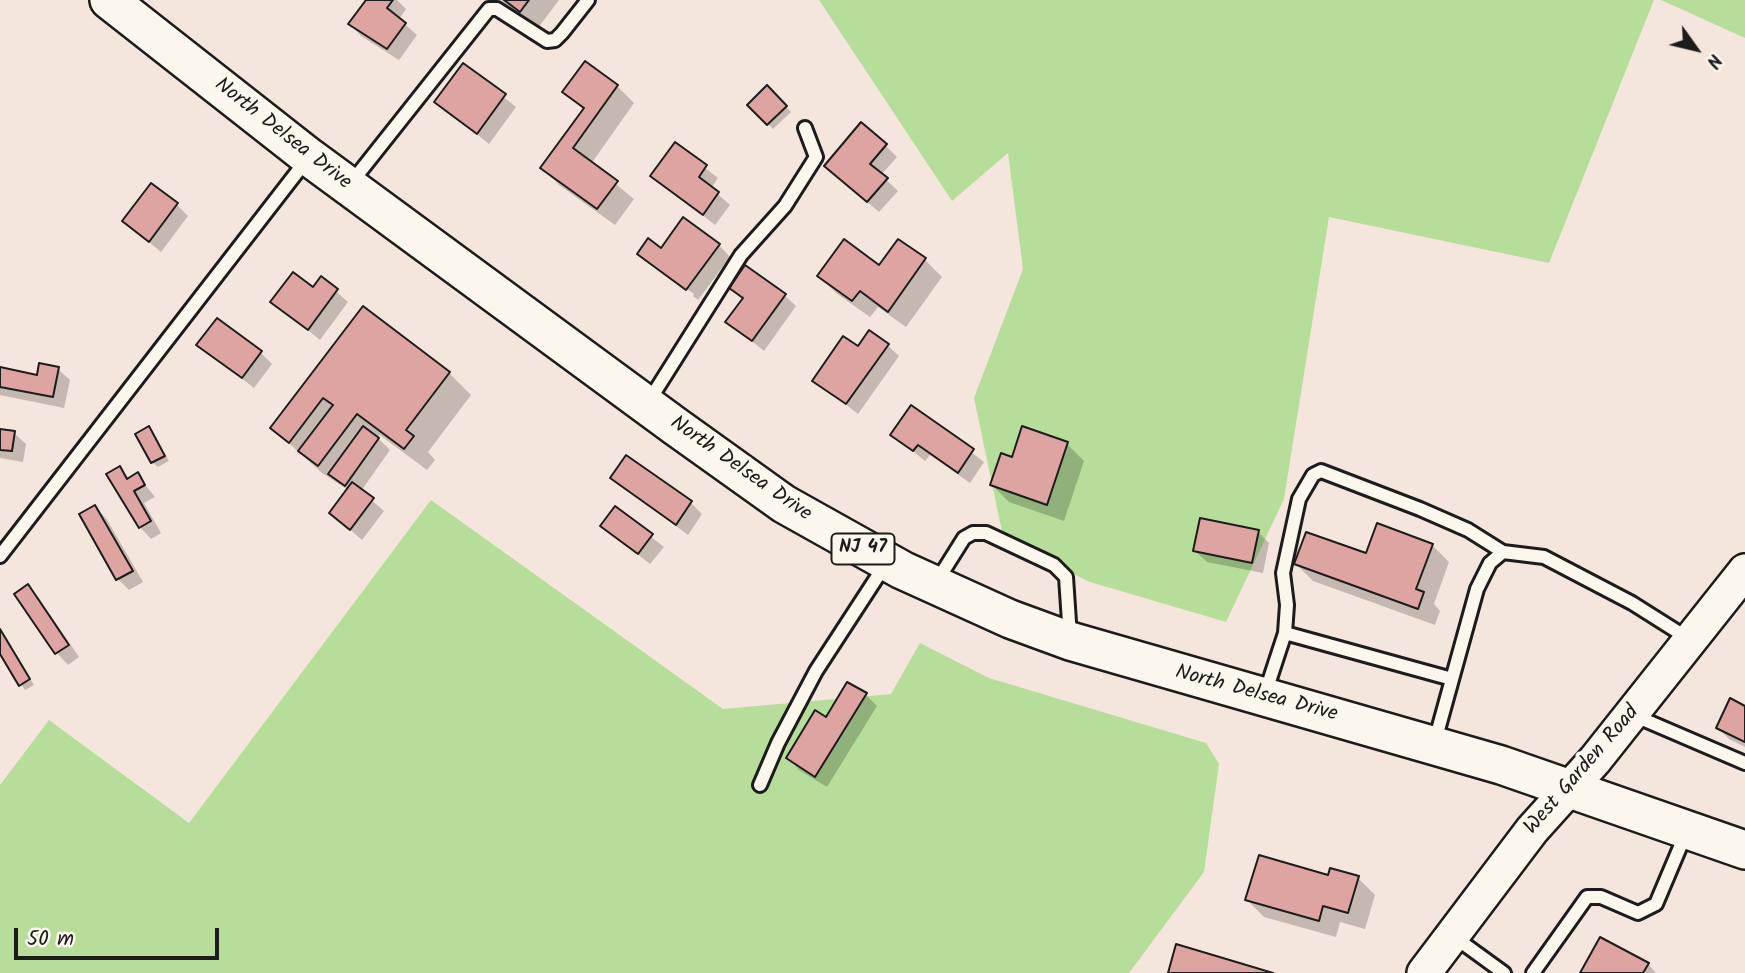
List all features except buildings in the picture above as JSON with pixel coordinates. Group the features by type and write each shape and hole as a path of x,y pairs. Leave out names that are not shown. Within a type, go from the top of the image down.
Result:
{"main road":[{"name":"North Delsea Drive","path":"109,0 309,157 784,504 887,562 1010,620 1070,641 1434,745 1570,788 1745,850"},
{"name":"West Garden Road","path":"1424,973 1532,830 1633,715 1745,571"}],"lane":[{"path":"348,186 489,9 497,9 547,41 555,40 588,0"},
{"path":"647,404 741,255 785,206 816,157 805,128"},
{"path":"0,556 309,157"},
{"path":"1265,696 1285,633 1287,605 1283,573 1291,537 1306,485 1312,475 1321,471 1456,525 1503,552 1544,557 1632,603 1692,641"},
{"path":"934,585 964,538 973,533 986,533 1054,565 1066,577 1070,641"},
{"path":"1434,745 1477,589 1490,563 1503,552"},
{"path":"760,785 778,743 816,671 887,562"},
{"path":"1285,633 1452,678"},
{"path":"1633,715 1745,763"},
{"path":"1533,973 1587,897 1601,897 1638,913 1656,904 1688,829"},
{"path":"1452,935 1504,973"}],"green space":[{"path":"819,0 1654,0 1549,263 1329,217 1284,499 1226,622 1090,582 1004,541 974,398 1023,269 1008,153 952,201"},
{"path":"1661,0 1745,0 1745,38"},
{"path":"431,500 723,709 891,694 920,643 989,678 1206,743 1219,764 1204,872 1129,973 0,973 0,785 49,720 189,823"}]}
